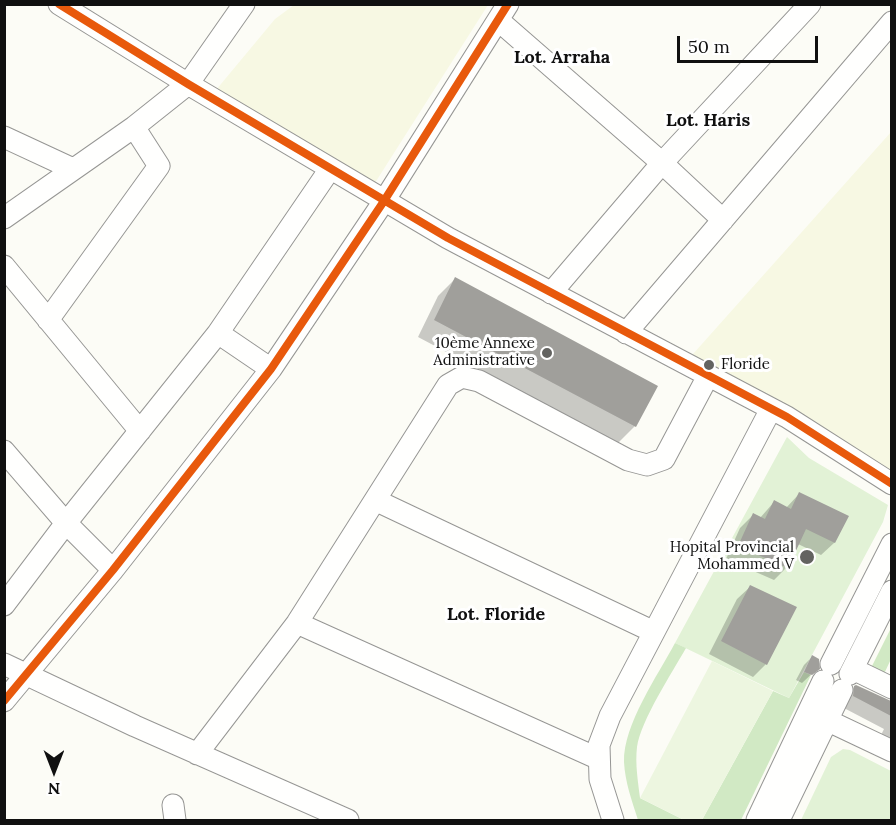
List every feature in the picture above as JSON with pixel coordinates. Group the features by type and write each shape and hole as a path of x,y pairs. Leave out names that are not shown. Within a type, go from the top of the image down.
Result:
{"street":[{"path":"59,4 188,84 447,238 771,409 891,484"},
{"path":"4,218 134,127 188,84 244,4"},
{"path":"550,293 662,163 810,4"},
{"path":"4,701 113,570 271,369 384,201 503,12 723,219"},
{"path":"626,333 891,22"},
{"path":"48,320 159,166 134,127"},
{"path":"4,137 73,169"},
{"path":"4,605 66,523 218,333 330,169"},
{"path":"4,266 140,431"},
{"path":"218,333 271,369"},
{"path":"197,754 297,623 448,385 462,377 479,381 628,460 647,465 664,459 708,376"},
{"path":"613,820 600,779 599,759 599,745 610,716 771,409"},
{"path":"7,461 113,570"},
{"path":"375,500 654,632"},
{"path":"779,820 818,716 827,673 891,544"},
{"path":"757,820 818,716 848,678 891,591"},
{"path":"297,623 599,759"},
{"path":"4,664 197,754 348,820"},
{"path":"848,678 891,688"},
{"path":"818,716 891,751"}],"green space":[{"path":"294,5 488,5 373,186 211,96 275,19"},
{"path":"891,132 891,478 685,363"},
{"path":"787,437 809,458 888,505 883,522 789,698 675,643"},
{"path":"891,628 891,659 884,674 871,668"},
{"path":"675,643 686,648 644,724 637,747 637,766 640,798 684,820 638,820 626,777 625,748 635,717"},
{"path":"712,661 773,691 702,820 684,820 640,798"},
{"path":"804,672 811,675 741,820 702,820 773,691 789,698"},
{"path":"843,749 850,750 891,771 891,820 801,820 831,757"}],"building":[{"name":"10ème Annexe Administrative","path":"455,277 658,386 636,427 434,320"},
{"path":"799,492 849,516 835,543 806,529 788,568 738,546 753,513 765,519 774,500 791,509"},
{"path":"750,585 797,607 767,665 721,641"},
{"path":"812,655 819,659 820,669 812,675 804,672"},
{"path":"856,685 891,701 891,716 853,696"}],"cycle path":[{"path":"59,4 188,84 448,238 787,417 892,484"},
{"path":"4,701 113,570 271,369 384,201 508,4"}],"place":[{"name":"10ème Annexe Administrative","path":"547,353"},
{"name":"Floride","path":"709,365"},
{"name":"Hopital Provincial Mohammed V","path":"807,557"}],"district":[{"name":"Lot. Arraha","path":"562,58"},
{"name":"Lot. Haris","path":"708,121"},
{"name":"Lot. Floride","path":"496,615"}]}
